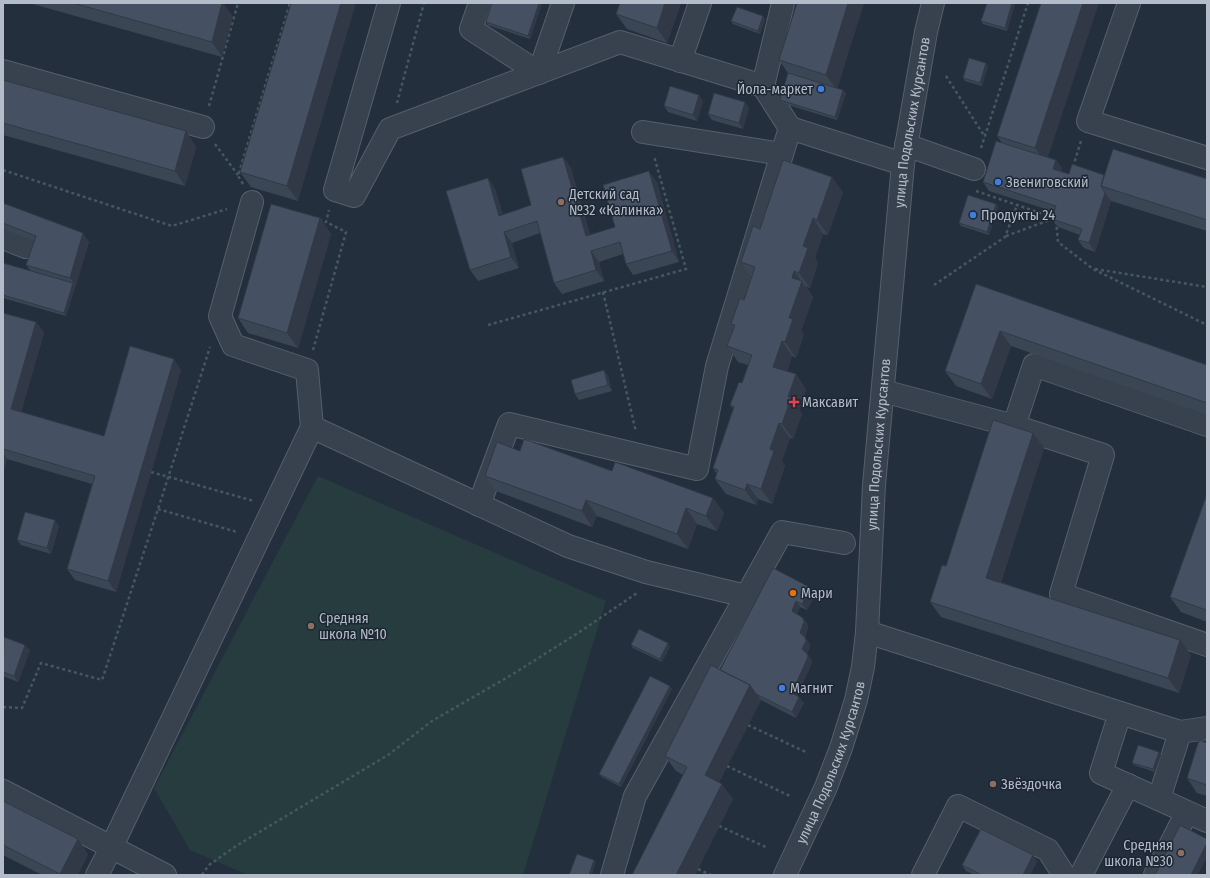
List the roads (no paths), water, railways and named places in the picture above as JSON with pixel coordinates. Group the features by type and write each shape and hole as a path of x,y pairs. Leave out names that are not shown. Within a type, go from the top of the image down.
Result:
{"street":[{"path":"389,3 335,190 354,196 390,128 620,42 763,86 790,128 974,169"},
{"path":"480,3 471,30 539,73"},
{"path":"539,73 563,3"},
{"path":"680,61 700,3"},
{"path":"763,86 783,3"},
{"name":"улица Подольских Курсантов","path":"785,875 826,787 841,748 856,700 863,667 874,485 887,332 905,154 926,32 933,3"},
{"path":"1128,3 1088,121 1207,158"},
{"path":"3,71 203,127"},
{"path":"479,505 509,424 697,469 718,366 790,128"},
{"path":"645,132 782,154"},
{"path":"97,875 312,427 307,370 233,345 220,316 252,202"},
{"path":"3,238 26,247"},
{"path":"1014,426 1034,365 1207,425"},
{"path":"883,391 1014,426 1103,455 1061,594 1207,645"},
{"path":"312,427 568,546 646,572 746,596"},
{"path":"612,875 635,796 782,532 844,543"},
{"path":"866,632 1180,732 1207,728"},
{"path":"1120,713 1101,773 1207,821"},
{"path":"1159,799 1180,732"},
{"path":"1081,875 1128,785"},
{"path":"3,791 165,875"},
{"path":"923,875 958,806 1048,850 1064,875"},
{"path":"1155,875 1187,812"}],"place":[{"name":"Йола-маркет","path":"821,89"},
{"name":"Звениговский","path":"998,182"},
{"name":"Детский сад №32 «Калинка»","path":"561,202"},
{"name":"Продукты 24","path":"973,215"},
{"name":"Максавит","path":"794,402"},
{"name":"Мари","path":"793,593"},
{"name":"Средняя школа №10","path":"311,626"},
{"name":"Магнит","path":"782,688"},
{"name":"Звёздочка","path":"993,784"},
{"name":"Средняя школа №30","path":"1181,853"}]}
